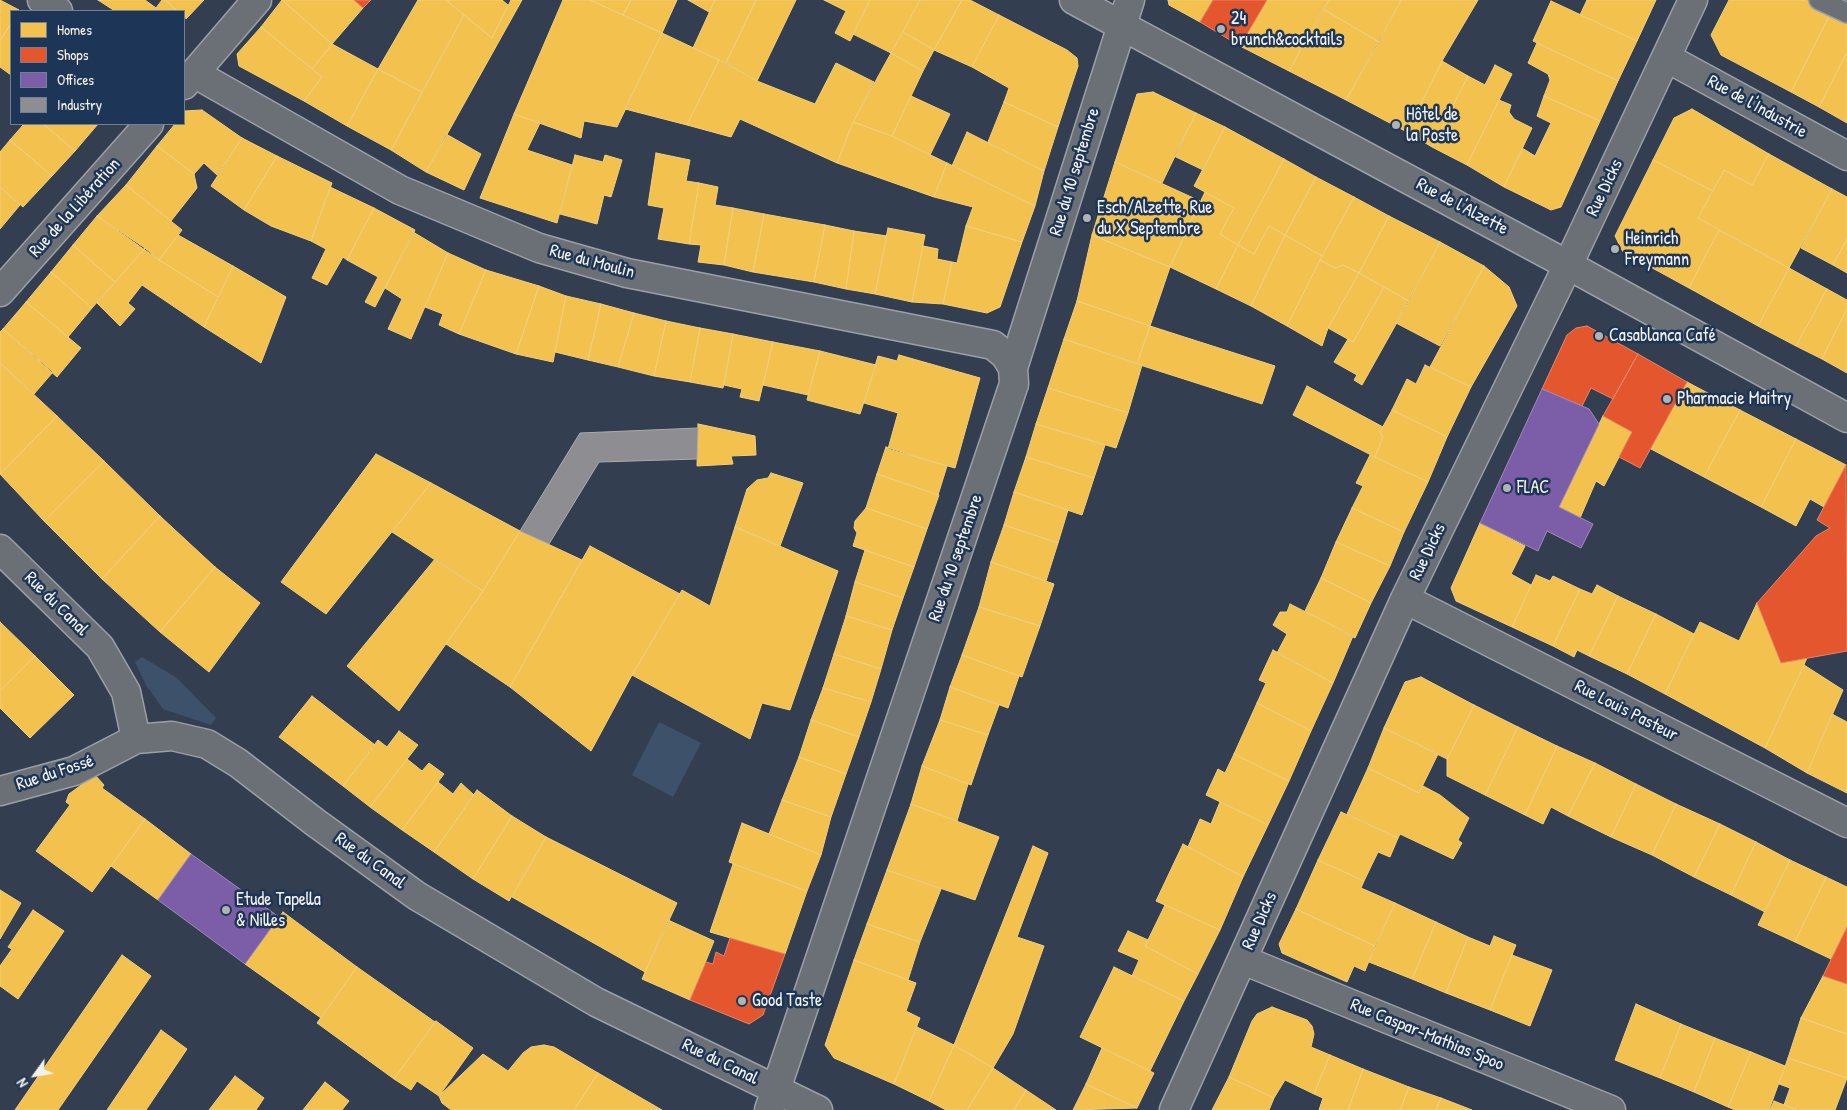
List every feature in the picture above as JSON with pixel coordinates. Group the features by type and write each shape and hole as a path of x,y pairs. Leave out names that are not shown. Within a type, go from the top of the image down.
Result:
{"street":[{"path":"42,0 57,10"},
{"path":"189,79 257,0"},
{"name":"Rue de l'Alzette","path":"1074,0 1126,12 1568,265 1847,418"},
{"name":"Rue Dicks","path":"1174,1110 1405,599 1568,265 1693,0"},
{"name":"Rue du 10 septembre","path":"773,1100 1014,384 1013,368 1126,12"},
{"name":"Rue de l'Industrie","path":"1667,58 1847,156"},
{"name":"Rue du Moulin","path":"189,79 400,190 539,248 628,274 993,345 1005,355 1013,368"},
{"name":"Rue de la Libération","path":"0,292 148,125"},
{"name":"Rue du Canal","path":"0,548 100,647 126,692 136,739 172,736 207,744 238,763 316,823 418,896 596,1002 773,1100 818,1110"},
{"name":"Rue Louis Pasteur","path":"1405,599 1847,823"},
{"name":"Rue du Fossé","path":"0,791 74,771 136,739"},
{"name":"Rue Caspar-Mathias Spoo","path":"1243,960 1611,1110"}],"lane":[{"path":"1819,0 1847,13"}],"shaded area":[{"path":"142,657 177,678 216,718 211,725 163,709 146,685 135,662"},
{"path":"659,722 701,743 673,797 632,775"}],"building: Homes":[{"path":"0,0 19,10 10,10 10,25 0,41"},
{"path":"98,0 145,0 156,8 162,0 165,0 176,10 113,10"},
{"path":"165,0 204,0 186,19 185,10 176,10"},
{"path":"282,0 354,0 363,8 332,44"},
{"path":"282,0 332,44 312,69 261,27"},
{"path":"418,0 446,0 464,15 422,92 378,69"},
{"path":"446,0 502,0 508,5 492,38"},
{"path":"511,0 522,0 426,172 391,150 464,15 492,38"},
{"path":"563,0 590,0 662,33 617,127 584,121 581,138 514,114"},
{"path":"590,0 631,0 623,15"},
{"path":"631,0 677,0 662,33 623,15"},
{"path":"688,0 715,0 709,12"},
{"path":"715,0 756,0 726,63 693,48"},
{"path":"756,0 796,0 757,81 726,63"},
{"path":"824,0 870,0 850,41 835,33 846,11"},
{"path":"870,0 920,0 891,53 853,34"},
{"path":"920,0 962,0 934,50 903,32"},
{"path":"962,0 970,0 999,15 972,67 934,50"},
{"path":"1168,0 1213,0 1200,22 1169,5"},
{"path":"1267,0 1329,0 1289,71 1240,46"},
{"path":"1329,0 1401,0 1379,42 1323,9"},
{"path":"1401,0 1478,0 1442,61 1407,132 1346,100"},
{"path":"1587,0 1656,0 1637,41 1580,15"},
{"path":"1729,0 1806,0 1831,12 1791,92 1721,55 1711,35"},
{"path":"1551,1 1637,41 1618,81 1533,41"},
{"path":"1323,9 1379,42 1346,100 1289,71"},
{"path":"1831,12 1847,20 1847,52 1819,107 1791,92"},
{"path":"999,15 1067,50 1077,58 1078,66 1058,127 1004,102 1009,88 972,67"},
{"path":"10,25 10,74 0,67 0,41"},
{"path":"261,27 322,77 304,101 239,66 237,54"},
{"path":"903,32 934,50 923,71 891,53"},
{"path":"662,33 719,60 687,125 625,109"},
{"path":"1537,43 1618,81 1600,121 1544,96 1550,80 1548,74 1528,63"},
{"path":"332,44 378,69 347,126 304,101 322,77 312,69"},
{"path":"1847,52 1847,123 1819,107"},
{"path":"891,53 923,71 892,136 853,122"},
{"path":"719,60 757,81 815,104 836,63 874,82 853,122 837,163 740,119 731,137 687,125"},
{"path":"1442,61 1468,76 1432,147 1407,132"},
{"path":"1495,65 1512,74 1467,165 1432,147 1468,76 1485,85"},
{"path":"378,69 422,92 391,150 347,126"},
{"path":"1153,92 1196,113 1162,183 1115,162 1137,94"},
{"path":"911,96 950,114 930,155 892,136"},
{"path":"1544,96 1600,121 1561,207 1551,210 1504,187 1522,148 1535,156 1551,123 1537,116"},
{"path":"1499,100 1511,105 1509,112 1514,119 1532,128 1504,187 1467,165"},
{"path":"1004,102 1058,127 1044,171 988,142"},
{"path":"1692,109 1769,154 1752,185 1724,170 1713,191 1653,160 1674,118"},
{"path":"202,110 242,138 217,175 204,163 194,174 157,146 174,125 185,125 185,111"},
{"path":"1196,113 1225,127 1203,170 1174,156"},
{"path":"514,114 540,123 527,150 572,165 557,223 480,198"},
{"path":"853,122 892,136 947,163 934,197 837,163"},
{"path":"23,125 44,125 75,151 52,176 10,140"},
{"path":"44,125 97,125 75,151"},
{"path":"1225,127 1284,159 1238,245 1220,234 1234,208 1194,186"},
{"path":"967,132 1044,171 1035,206 952,166"},
{"path":"446,134 481,154 464,190 426,172"},
{"path":"242,138 277,156 244,210 211,186"},
{"path":"10,140 52,176 23,207 0,187 0,152"},
{"path":"157,146 194,174 197,188 171,221 126,185"},
{"path":"656,153 690,160 686,181 699,183 689,244 658,239 664,208 648,205"},
{"path":"1769,154 1832,189 1789,268 1698,218 1724,170 1752,185"},
{"path":"575,155 603,162 605,155 622,160 611,197 604,195 597,224 560,214"},
{"path":"277,156 332,183 311,241 271,226 244,210"},
{"path":"1284,159 1316,177 1285,235 1269,226 1254,254 1238,245"},
{"path":"1653,160 1713,191 1698,218 1719,230 1689,288 1623,252 1615,236"},
{"path":"1115,162 1200,201 1170,267 1092,235"},
{"path":"947,163 1035,206 1022,242 966,226 973,207 934,197"},
{"path":"1316,177 1354,197 1322,256 1285,235"},
{"path":"699,183 718,187 715,205 733,208 724,265 698,262 701,245 689,244"},
{"path":"126,185 182,230 159,260 97,216"},
{"path":"0,187 20,205 0,229"},
{"path":"330,187 374,208 347,260 343,257 327,285 312,278 326,249 311,241"},
{"path":"1832,189 1847,197 1847,239 1833,265 1801,248"},
{"path":"1205,192 1234,208 1220,234 1238,245 1216,289 1170,267"},
{"path":"1354,197 1389,216 1359,273 1343,265 1335,268 1320,260"},
{"path":"374,208 415,230 375,307 365,302 378,277 347,260"},
{"path":"733,208 764,214 753,272 724,265"},
{"path":"764,214 825,225 814,282 753,272"},
{"path":"97,216 145,248 115,282 73,245"},
{"path":"1389,216 1440,242 1409,301 1359,273"},
{"path":"825,225 854,231 846,289 814,282"},
{"path":"966,226 1022,242 1000,307 987,313 943,304 952,262 957,263"},
{"path":"1269,226 1285,235 1251,306 1216,289 1238,245 1254,254"},
{"path":"888,228 925,235 912,302 875,294"},
{"path":"1719,230 1789,268 1758,326 1689,288"},
{"path":"854,231 887,236 875,294 846,289"},
{"path":"413,232 448,253 411,339 388,329 402,299 385,288"},
{"path":"178,235 233,266 218,297 159,260"},
{"path":"1092,235 1170,267 1150,326 1077,301"},
{"path":"1285,235 1322,256 1287,326 1251,306"},
{"path":"1847,239 1847,273 1833,265"},
{"path":"1440,242 1484,266 1440,346 1396,323"},
{"path":"73,245 115,282 92,308 51,272"},
{"path":"923,246 938,249 937,259 952,262 943,304 912,302"},
{"path":"145,248 159,260 218,297 204,327 142,285 128,303 135,309 120,326 97,303"},
{"path":"448,253 486,270 459,334 439,325 443,314 425,307"},
{"path":"1320,260 1335,268 1343,265 1359,273 1328,328 1322,346 1287,326"},
{"path":"233,266 286,297 261,363 204,327"},
{"path":"1484,266 1509,287 1517,306 1471,387 1430,367"},
{"path":"1789,268 1827,289 1796,346 1758,326"},
{"path":"486,270 539,286 516,354 459,334"},
{"path":"51,272 92,308 68,337 26,302"},
{"path":"1359,273 1384,287 1353,342 1328,328"},
{"path":"539,286 566,296 553,362 516,354"},
{"path":"1384,287 1409,301 1362,385 1354,380 1357,375 1334,362 1348,339 1353,342"},
{"path":"1827,289 1847,300 1847,309 1822,359 1796,346"},
{"path":"566,296 601,304 588,360 555,352"},
{"path":"1077,301 1150,326 1137,364 1064,339"},
{"path":"26,302 81,348 57,377 3,329"},
{"path":"601,304 634,313 618,367 588,360"},
{"path":"1847,309 1847,373 1822,359"},
{"path":"634,313 666,321 654,376 618,367"},
{"path":"666,321 700,328 690,382 654,376"},
{"path":"1150,326 1275,366 1262,404 1137,364"},
{"path":"700,328 733,334 723,388 690,382"},
{"path":"3,329 53,372 34,394 0,363 0,332"},
{"path":"733,334 773,342 759,401 740,397 742,389 724,385"},
{"path":"1064,339 1142,365 1128,413 1048,388"},
{"path":"773,342 820,351 808,395 763,385"},
{"path":"820,351 876,365 860,414 807,400"},
{"path":"899,355 980,378 955,468 888,449 898,413 864,403 878,356 897,361"},
{"path":"0,363 57,416 0,474"},
{"path":"1425,365 1471,387 1447,437 1392,410 1407,379 1416,384"},
{"path":"1687,382 1740,410 1704,477 1651,449"},
{"path":"1307,386 1383,427 1380,432 1383,437 1375,457 1293,415"},
{"path":"1048,388 1128,413 1116,448 1036,424"},
{"path":"1392,410 1447,437 1428,482 1375,457 1383,437 1380,432"},
{"path":"1740,410 1796,439 1761,507 1704,477"},
{"path":"57,416 104,461 44,521 0,474"},
{"path":"1603,416 1632,432 1604,486 1596,481 1580,518 1559,507"},
{"path":"698,424 755,436 756,455 731,456 733,464 697,466"},
{"path":"1036,424 1105,445 1094,478 1026,457"},
{"path":"1796,439 1846,465 1824,507 1810,499 1796,526 1761,507"},
{"path":"886,447 947,466 938,495 877,474"},
{"path":"376,454 431,483 326,614 281,582"},
{"path":"1370,455 1428,482 1404,532 1352,508 1363,486 1356,483"},
{"path":"1026,457 1094,478 1082,515 1014,492"},
{"path":"104,461 160,516 102,579 44,521"},
{"path":"771,473 803,483 780,546 735,527 747,489 757,480 768,478"},
{"path":"877,474 939,495 927,529 866,508"},
{"path":"431,483 520,531 483,591 392,532"},
{"path":"1014,492 1068,510 1058,543 1004,525"},
{"path":"866,508 927,529 914,567 853,546 857,533 854,528 855,521"},
{"path":"1352,508 1404,532 1390,566 1336,542"},
{"path":"160,516 215,567 160,632 102,579"},
{"path":"1480,523 1525,546 1511,574 1531,585 1512,627 1456,601 1451,588"},
{"path":"1004,525 1058,543 1046,581 991,562"},
{"path":"735,527 838,571 790,710 762,703 750,739 632,675 682,590 710,606"},
{"path":"520,531 582,560 510,687 446,644 483,591"},
{"path":"1336,542 1390,566 1371,603 1321,578"},
{"path":"590,546 680,594 632,675 591,751 510,687"},
{"path":"865,550 914,567 903,598 855,582"},
{"path":"435,559 483,591 399,711 347,666"},
{"path":"991,562 1054,584 1040,626 979,607"},
{"path":"215,567 260,603 209,672 160,632"},
{"path":"1536,575 1550,581 1553,576 1580,589 1553,646 1512,627"},
{"path":"1321,578 1371,603 1355,638 1305,611"},
{"path":"855,582 903,598 892,630 846,616"},
{"path":"1597,585 1618,596 1589,656 1577,650 1574,657 1553,646 1580,589 1592,594"},
{"path":"1618,596 1656,614 1627,674 1589,656"},
{"path":"1757,603 1781,663 1807,658 1765,748 1665,694 1700,622 1739,641"},
{"path":"1290,604 1353,636 1333,683 1277,653 1287,634 1273,625 1280,612 1287,612"},
{"path":"979,607 1040,626 1022,677 962,655"},
{"path":"1656,614 1694,634 1665,694 1627,674"},
{"path":"846,616 892,630 881,669 834,654"},
{"path":"0,622 35,656 0,691"},
{"path":"1273,650 1333,683 1311,731 1257,703 1266,683 1259,680"},
{"path":"834,654 881,669 871,702 823,688"},
{"path":"962,655 1019,676 1008,708 950,687"},
{"path":"35,656 74,695 30,738 0,708 0,691"},
{"path":"1804,665 1843,690 1807,773 1765,748"},
{"path":"1421,677 1474,705 1447,759 1384,728 1405,682"},
{"path":"950,687 999,705 988,735 940,720"},
{"path":"823,688 871,702 859,737 811,720"},
{"path":"312,696 375,745 343,786 279,737"},
{"path":"1257,703 1311,731 1289,781 1234,754"},
{"path":"1474,705 1518,727 1485,795 1447,776 1447,759"},
{"path":"1832,714 1847,722 1847,793 1807,773"},
{"path":"811,720 859,737 846,774 799,757"},
{"path":"940,720 988,735 971,785 922,766"},
{"path":"1518,727 1557,746 1525,815 1485,795"},
{"path":"1384,728 1438,754 1419,793 1368,768"},
{"path":"399,731 418,745 370,807 343,786 378,740 387,747"},
{"path":"1557,746 1595,763 1568,816 1551,807 1543,824 1525,815"},
{"path":"1234,754 1289,781 1268,825 1206,795 1218,769 1225,773"},
{"path":"799,757 846,774 831,817 782,800"},
{"path":"407,759 422,771 429,763 444,774 402,830 370,807"},
{"path":"1595,763 1636,784 1611,837 1568,816"},
{"path":"922,766 968,784 957,821 911,804"},
{"path":"1368,768 1419,793 1423,786 1440,795 1469,818 1458,840 1462,843 1453,859 1400,834 1398,838 1347,814"},
{"path":"95,775 104,785 102,788 145,819 92,892 36,851 70,805 66,802 69,794"},
{"path":"438,782 453,794 461,783 474,795 434,852 402,830"},
{"path":"1636,784 1676,804 1652,855 1611,837"},
{"path":"477,790 512,816 473,879 434,852"},
{"path":"782,800 831,817 821,855 769,834"},
{"path":"1220,802 1268,825 1243,877 1188,847 1200,819 1211,824"},
{"path":"911,804 999,837 975,900 887,870"},
{"path":"1676,804 1720,824 1694,877 1652,855"},
{"path":"1341,812 1398,838 1390,857 1378,852 1364,881 1318,860"},
{"path":"512,816 546,837 509,901 473,879"},
{"path":"145,819 191,854 158,900 111,866"},
{"path":"742,823 821,855 807,891 729,862"},
{"path":"1720,824 1756,842 1731,895 1694,877"},
{"path":"546,837 677,903 645,972 512,897"},
{"path":"1756,842 1790,860 1765,912 1731,895"},
{"path":"1183,844 1243,877 1220,930 1156,901"},
{"path":"1033,846 1048,853 1017,937 1044,946 1013,1034 993,1068 954,1045"},
{"path":"1318,860 1364,881 1361,888 1395,903 1375,946 1296,909"},
{"path":"1790,860 1826,877 1795,942 1758,925"},
{"path":"733,864 807,891 785,954 710,932"},
{"path":"887,870 941,889 920,942 867,924"},
{"path":"1826,877 1847,887 1847,927 1831,959 1795,942"},
{"path":"0,890 21,903 0,939"},
{"path":"1395,903 1436,922 1412,979 1369,962"},
{"path":"1165,905 1220,930 1198,974 1145,946"},
{"path":"1296,909 1375,946 1365,971 1354,966 1347,982 1282,953 1279,944"},
{"path":"33,910 64,931 18,999 0,986 0,966 12,949 8,947"},
{"path":"283,912 357,967 321,1018 245,964"},
{"path":"668,920 714,941 690,1000 642,979"},
{"path":"1436,922 1468,937 1446,993 1412,979"},
{"path":"867,924 920,942 908,980 854,960"},
{"path":"1128,931 1148,940 1145,946 1198,974 1184,1001 1132,976 1139,960 1118,951"},
{"path":"1494,936 1516,945 1490,1010 1446,993 1468,937 1490,946"},
{"path":"122,955 151,976 58,1110 15,1110"},
{"path":"1512,955 1552,970 1530,1026 1490,1010"},
{"path":"854,960 916,983 906,1011 920,1018 894,1084 834,1058 825,1045"},
{"path":"357,967 435,1022 394,1079 317,1023"},
{"path":"1114,967 1184,1001 1150,1071 1080,1037"},
{"path":"1823,976 1847,984 1847,1034 1801,1018"},
{"path":"1636,1004 1681,1024 1660,1078 1615,1060"},
{"path":"1272,1007 1307,1020 1312,1026 1314,1034 1311,1047 1330,1055 1314,1094 1285,1080 1274,1098 1229,1077 1252,1021 1257,1014"},
{"path":"1801,1018 1847,1034 1847,1078 1788,1058"},
{"path":"436,1021 473,1048 439,1096 417,1081 411,1090 394,1079"},
{"path":"1681,1024 1715,1038 1694,1092 1660,1078"},
{"path":"917,1027 954,1045 929,1101 894,1084"},
{"path":"161,1030 187,1049 146,1110 107,1110"},
{"path":"1715,1038 1751,1052 1728,1107 1694,1092"},
{"path":"544,1045 554,1047 598,1073 574,1110 451,1110 442,1103 439,1096 483,1054 508,1071 523,1053 531,1047"},
{"path":"954,1045 993,1068 967,1110 946,1110 929,1101"},
{"path":"1102,1048 1154,1073 1137,1108 1086,1084"},
{"path":"1751,1052 1785,1066 1769,1110 1735,1110 1728,1107"},
{"path":"1330,1055 1363,1069 1348,1110 1319,1110 1323,1098 1314,1094"},
{"path":"1788,1058 1847,1078 1835,1110 1798,1110 1784,1105 1790,1088 1779,1084"},
{"path":"993,1068 1026,1090 1014,1110 967,1110"},
{"path":"1363,1069 1409,1087 1400,1110 1348,1110"},
{"path":"598,1073 662,1110 574,1110"},
{"path":"235,1076 264,1098 256,1110 209,1110"},
{"path":"1229,1077 1274,1098 1269,1110 1212,1110"},
{"path":"325,1082 349,1101 342,1110 303,1110"},
{"path":"1086,1084 1137,1108 1073,1110"},
{"path":"1409,1087 1441,1098 1436,1110 1400,1110"},
{"path":"1026,1090 1056,1110 1014,1110"},
{"path":"1441,1098 1472,1110 1436,1110"},
{"path":"1774,1101 1797,1110 1770,1110"}],"building: Shops":[{"path":"354,0 371,0 363,8"},
{"path":"1213,0 1267,0 1240,46 1200,22"},
{"path":"1587,326 1638,354 1613,399 1591,388 1582,406 1542,389 1567,335 1576,328"},
{"path":"1638,354 1687,382 1640,468 1619,457 1632,432 1603,416"},
{"path":"1846,465 1847,651 1781,663 1757,603 1816,536 1830,528 1817,520"},
{"path":"1847,927 1847,984 1823,976"},
{"path":"730,938 785,954 763,1015 749,1024 690,1000 706,962 713,964 716,952 724,956"}],"building: Offices":[{"path":"1542,389 1589,409 1599,424 1559,507 1593,524 1581,548 1547,531 1538,551 1480,523"},
{"path":"191,854 279,917 245,964 158,900"}],"building: Industry":[{"path":"698,428 697,459 599,462 549,544 520,531 580,433"}],"place":[{"name":"24 brunch&cocktails","path":"1221,29"},
{"name":"Hôtel de la Poste","path":"1396,125"},
{"name":"Esch/Alzette, Rue du X Septembre","path":"1087,218"},
{"name":"Heinrich Freymann","path":"1615,249"},
{"name":"Casablanca Café","path":"1599,336"},
{"name":"Pharmacie Maitry","path":"1667,399"},
{"name":"FLAC","path":"1507,488"},
{"name":"Etude Tapella & Nilles","path":"226,910"},
{"name":"Good Taste","path":"742,1001"}]}
